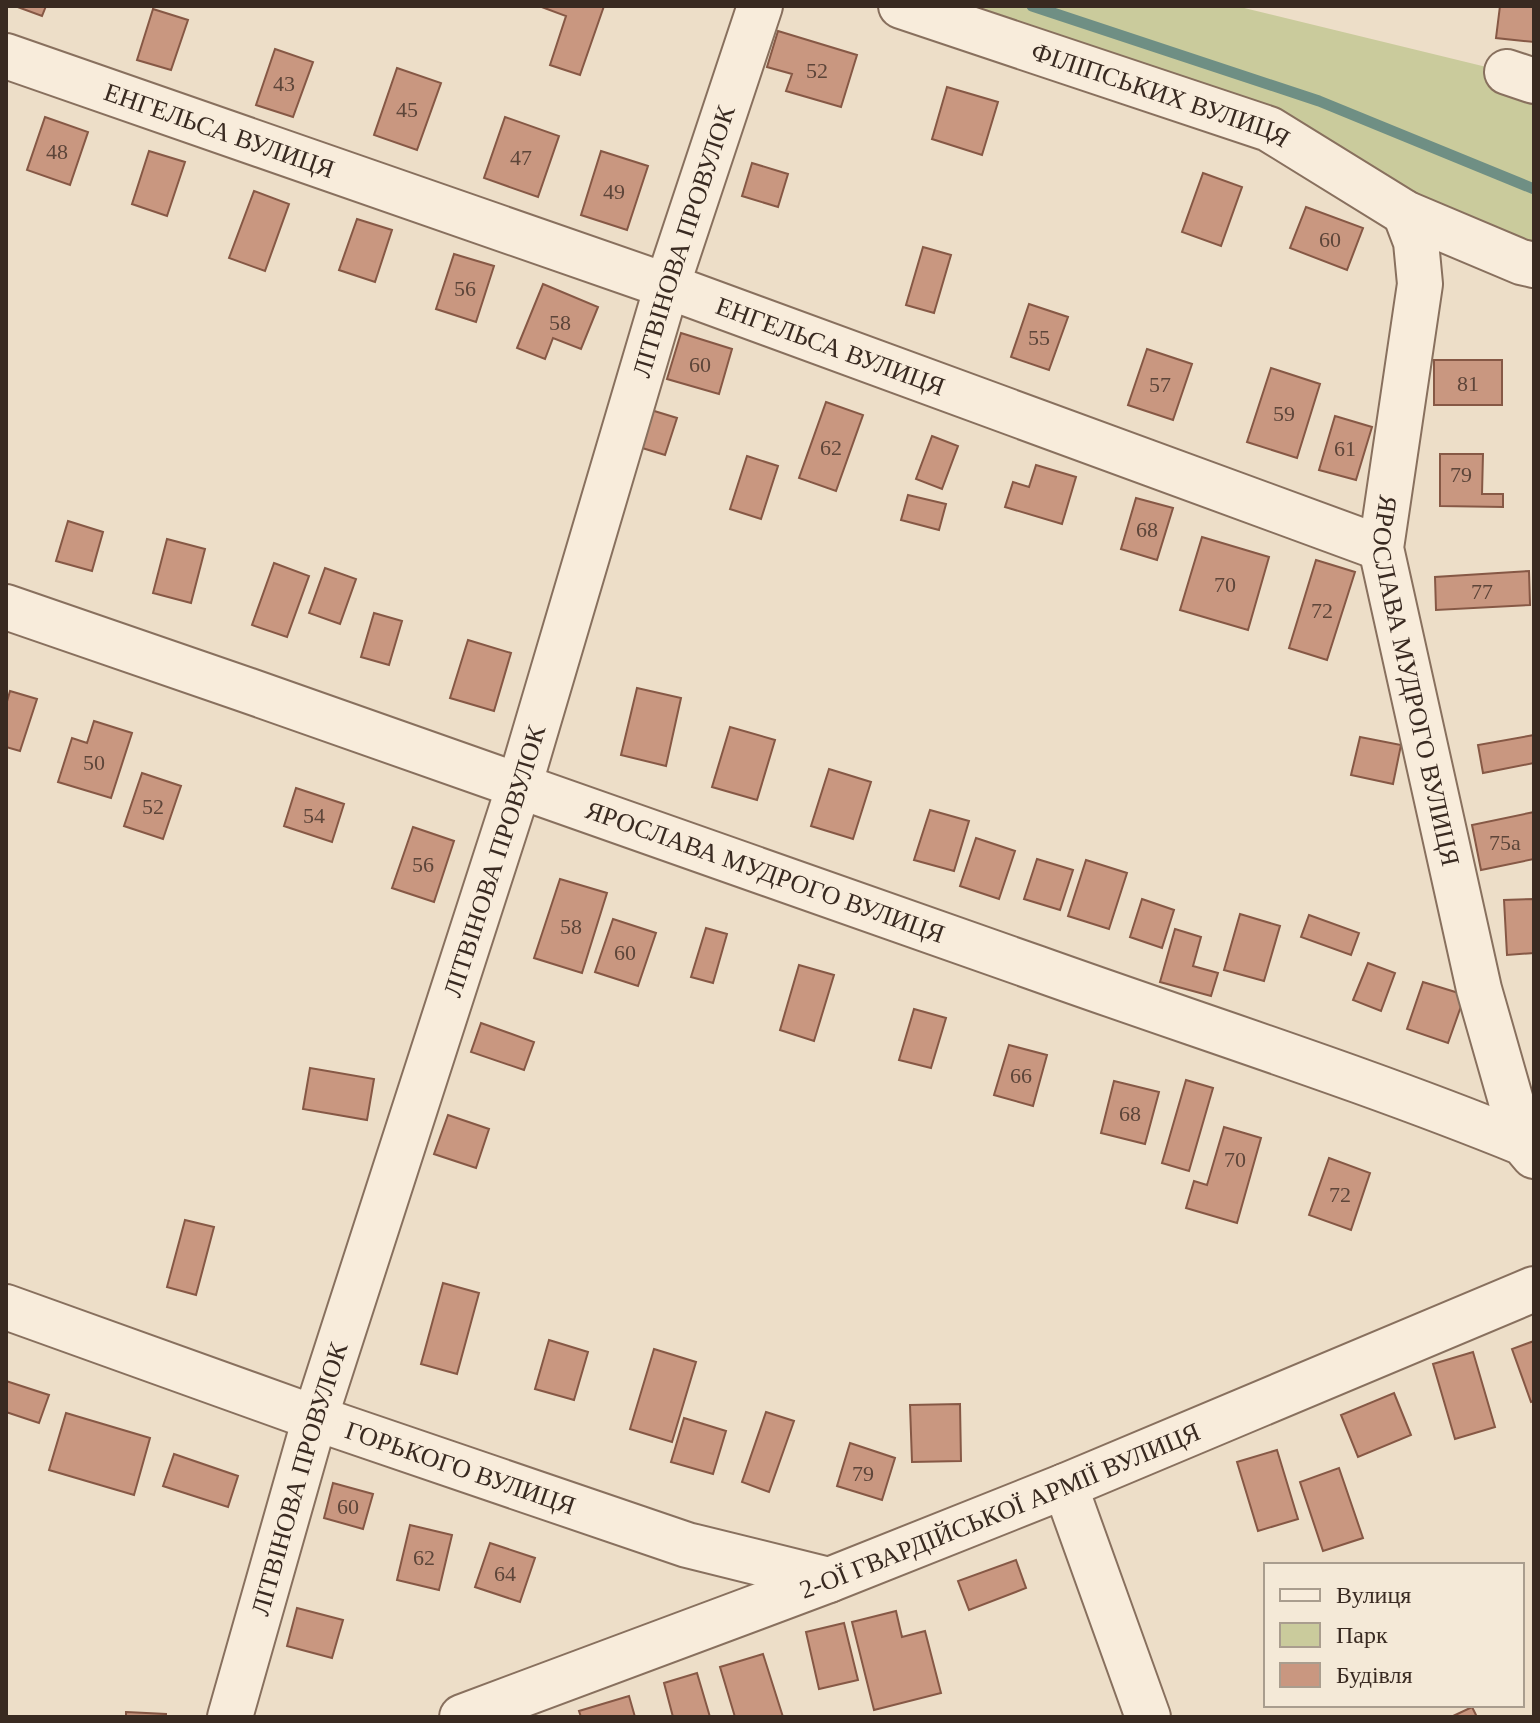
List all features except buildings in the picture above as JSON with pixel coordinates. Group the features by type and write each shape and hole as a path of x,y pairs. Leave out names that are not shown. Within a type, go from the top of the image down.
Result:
{"street":[{"name":"ЛІТВІНОВА ПРОВУЛОК","path":"230,1717 315,1418 520,783 667,286 760,6"},
{"name":"ФІЛІПСЬКИХ ВУЛИЦЯ","path":"901,6 1269,129 1405,213 1534,265"},
{"name":"ЕНГЕЛЬСА ВУЛИЦЯ","path":"6,56 667,286 1381,548"},
{"name":"ЯРОСЛАВА МУДРОГО ВУЛИЦЯ","path":"1405,213 1416,242 1420,284 1381,548 1479,989 1528,1149"},
{"name":"ЯРОСЛАВА МУДРОГО ВУЛИЦЯ","path":"6,607 520,783 1229,1037 1415,1099 1528,1149"},
{"name":"2-ОЇ ГВАРДІЙСЬКОЇ АРМІЇ ВУЛИЦЯ","path":"462,1717 829,1580 1065,1486 1534,1289"},
{"name":"ГОРЬКОГО ВУЛИЦЯ","path":"6,1307 315,1418 687,1545 829,1580"},
{"path":"1065,1486 1148,1717"}],"green space":[{"path":"901,6 1236,6 1534,81 1534,265 1269,129"}],"waterway":[{"path":"1032,6 1319,101 1534,189"}]}
